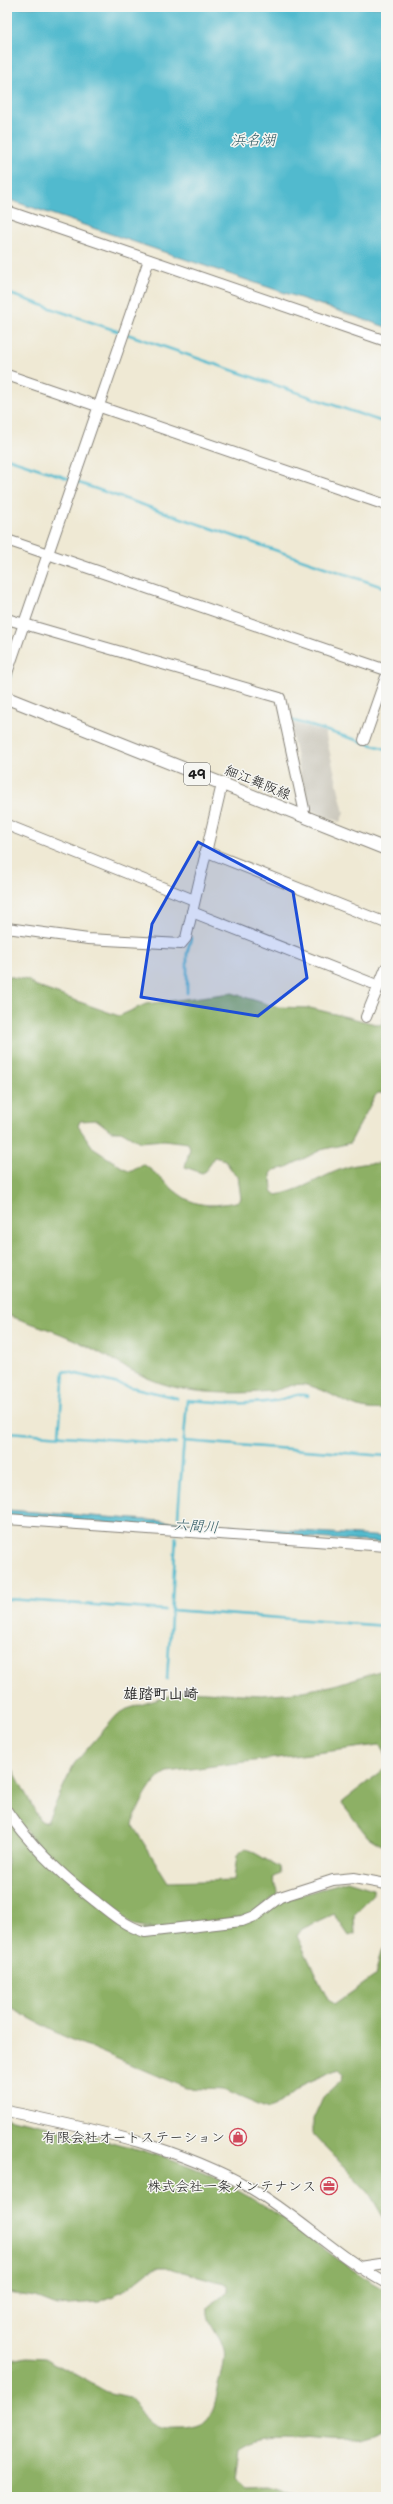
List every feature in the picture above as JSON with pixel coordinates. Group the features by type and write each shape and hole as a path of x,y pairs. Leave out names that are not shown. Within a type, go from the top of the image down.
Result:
{"main road":[{"name":"細江舞阪線","path":"7,698 386,850"}],"street":[{"path":"7,211 386,341"},
{"path":"7,673 149,260"},
{"path":"7,375 386,505"},
{"path":"7,540 386,670"},
{"path":"7,619 280,698 304,809 301,816"},
{"path":"364,740 386,677"},
{"path":"7,928 88,939 177,944 184,942 222,784"},
{"path":"7,825 194,900"},
{"path":"205,851 386,922"},
{"path":"192,912 379,986"},
{"path":"366,1017 386,968"},
{"path":"7,1519 386,1546"},
{"path":"7,1811 32,1845 68,1880 120,1920 132,1928 145,1932 242,1921 255,1916 280,1897 333,1880 354,1878 386,1884"},
{"path":"7,2111 121,2136 201,2164 276,2204 359,2268 386,2283"},
{"path":"359,2268 386,2263"}],"highlighted area":[{"path":"198,842 293,892 307,978 258,1016 141,997 152,924"}],"shaded area":[{"path":"289,722 325,732 344,813 340,822 308,809"}],"green space":[{"path":"7,976 28,980 35,986 119,1016 146,1004 232,993 276,1007 310,1008 380,1025 382,1023 386,1002 386,1093 378,1093 375,1096 350,1143 321,1150 285,1168 274,1170 271,1174 272,1191 277,1195 305,1186 329,1174 355,1165 370,1163 386,1164 386,1409 362,1408 352,1405 317,1388 302,1384 271,1391 249,1393 204,1392 169,1386 130,1370 94,1350 54,1331 7,1315","holes":["97,1120 111,1131 121,1131 140,1142 164,1140 188,1143 190,1148 185,1167 202,1173 206,1171 214,1157 225,1160 232,1171 238,1176 241,1199 233,1203 209,1205 197,1203 187,1199 178,1194 143,1164 132,1171 128,1171 94,1149 78,1126 80,1121"]},
{"path":"386,1669 386,1756 382,1746 379,1745 167,1772 156,1781 145,1796 134,1820 133,1826 168,1882 234,1880 237,1855 246,1848 279,1867 280,1874 273,1878 278,1894 248,1916 159,1929 133,1925 51,1861 7,1807 7,1758 39,1819 43,1822 47,1822 74,1764 117,1715 127,1709 185,1691 261,1695 296,1692 331,1686"},
{"path":"386,1768 386,1848 368,1837 342,1804 344,1800"},
{"path":"7,1816 131,1930 243,1923 275,1903 347,1881 373,1889 374,1895 354,1915 355,1934 349,1936 334,1914 302,1929 297,1936 328,2000 335,2004 375,1976 381,1951 386,1946 386,2222 369,2193 313,2134 313,2119 323,2097 342,2079 343,2073 339,2069 304,2084 274,2107 268,2109 223,2090 186,2088 61,2035 7,2006"},
{"path":"7,2118 131,2147 162,2157 221,2181 267,2207 368,2280 386,2290 386,2427 370,2436 353,2440 275,2437 256,2440 239,2448 235,2477 245,2486 265,2485 302,2497 7,2497 7,2361 27,2357 45,2358 107,2392 129,2397 153,2425 166,2429 199,2426 205,2422 213,2410 224,2358 224,2350 209,2319 208,2308 228,2291 228,2287 224,2283 169,2268 158,2268 148,2272 123,2292 99,2302 57,2305 36,2297 7,2293"}],"water":[{"name":"浜名湖","path":"7,7 386,7 386,327 7,199"},
{"name":"六間川","path":"7,1510 386,1537 386,1543 7,1516"}],"waterway":[{"path":"7,293 120,332"},
{"path":"127,334 386,423"},
{"path":"7,458 70,479"},
{"path":"76,482 386,588"},
{"path":"7,685 11,674"},
{"path":"288,719 386,749"},
{"path":"187,993 187,953 191,938"},
{"path":"59,1435 64,1371 177,1398"},
{"name":"六間川","path":"178,1516 187,1400 256,1403 279,1400 297,1395 308,1396"},
{"path":"7,1432 176,1444"},
{"path":"183,1441 386,1456"},
{"name":"六間川","path":"167,1679 176,1537"},
{"path":"7,1599 165,1610"},
{"path":"171,1610 386,1626"}],"place":[{"name":"有限会社オートステーション","path":"238,2137"},
{"name":"株式会社一条メンテナンス","path":"329,2186"}],"district":[{"name":"雄踏町山崎","path":"161,1694"}]}
